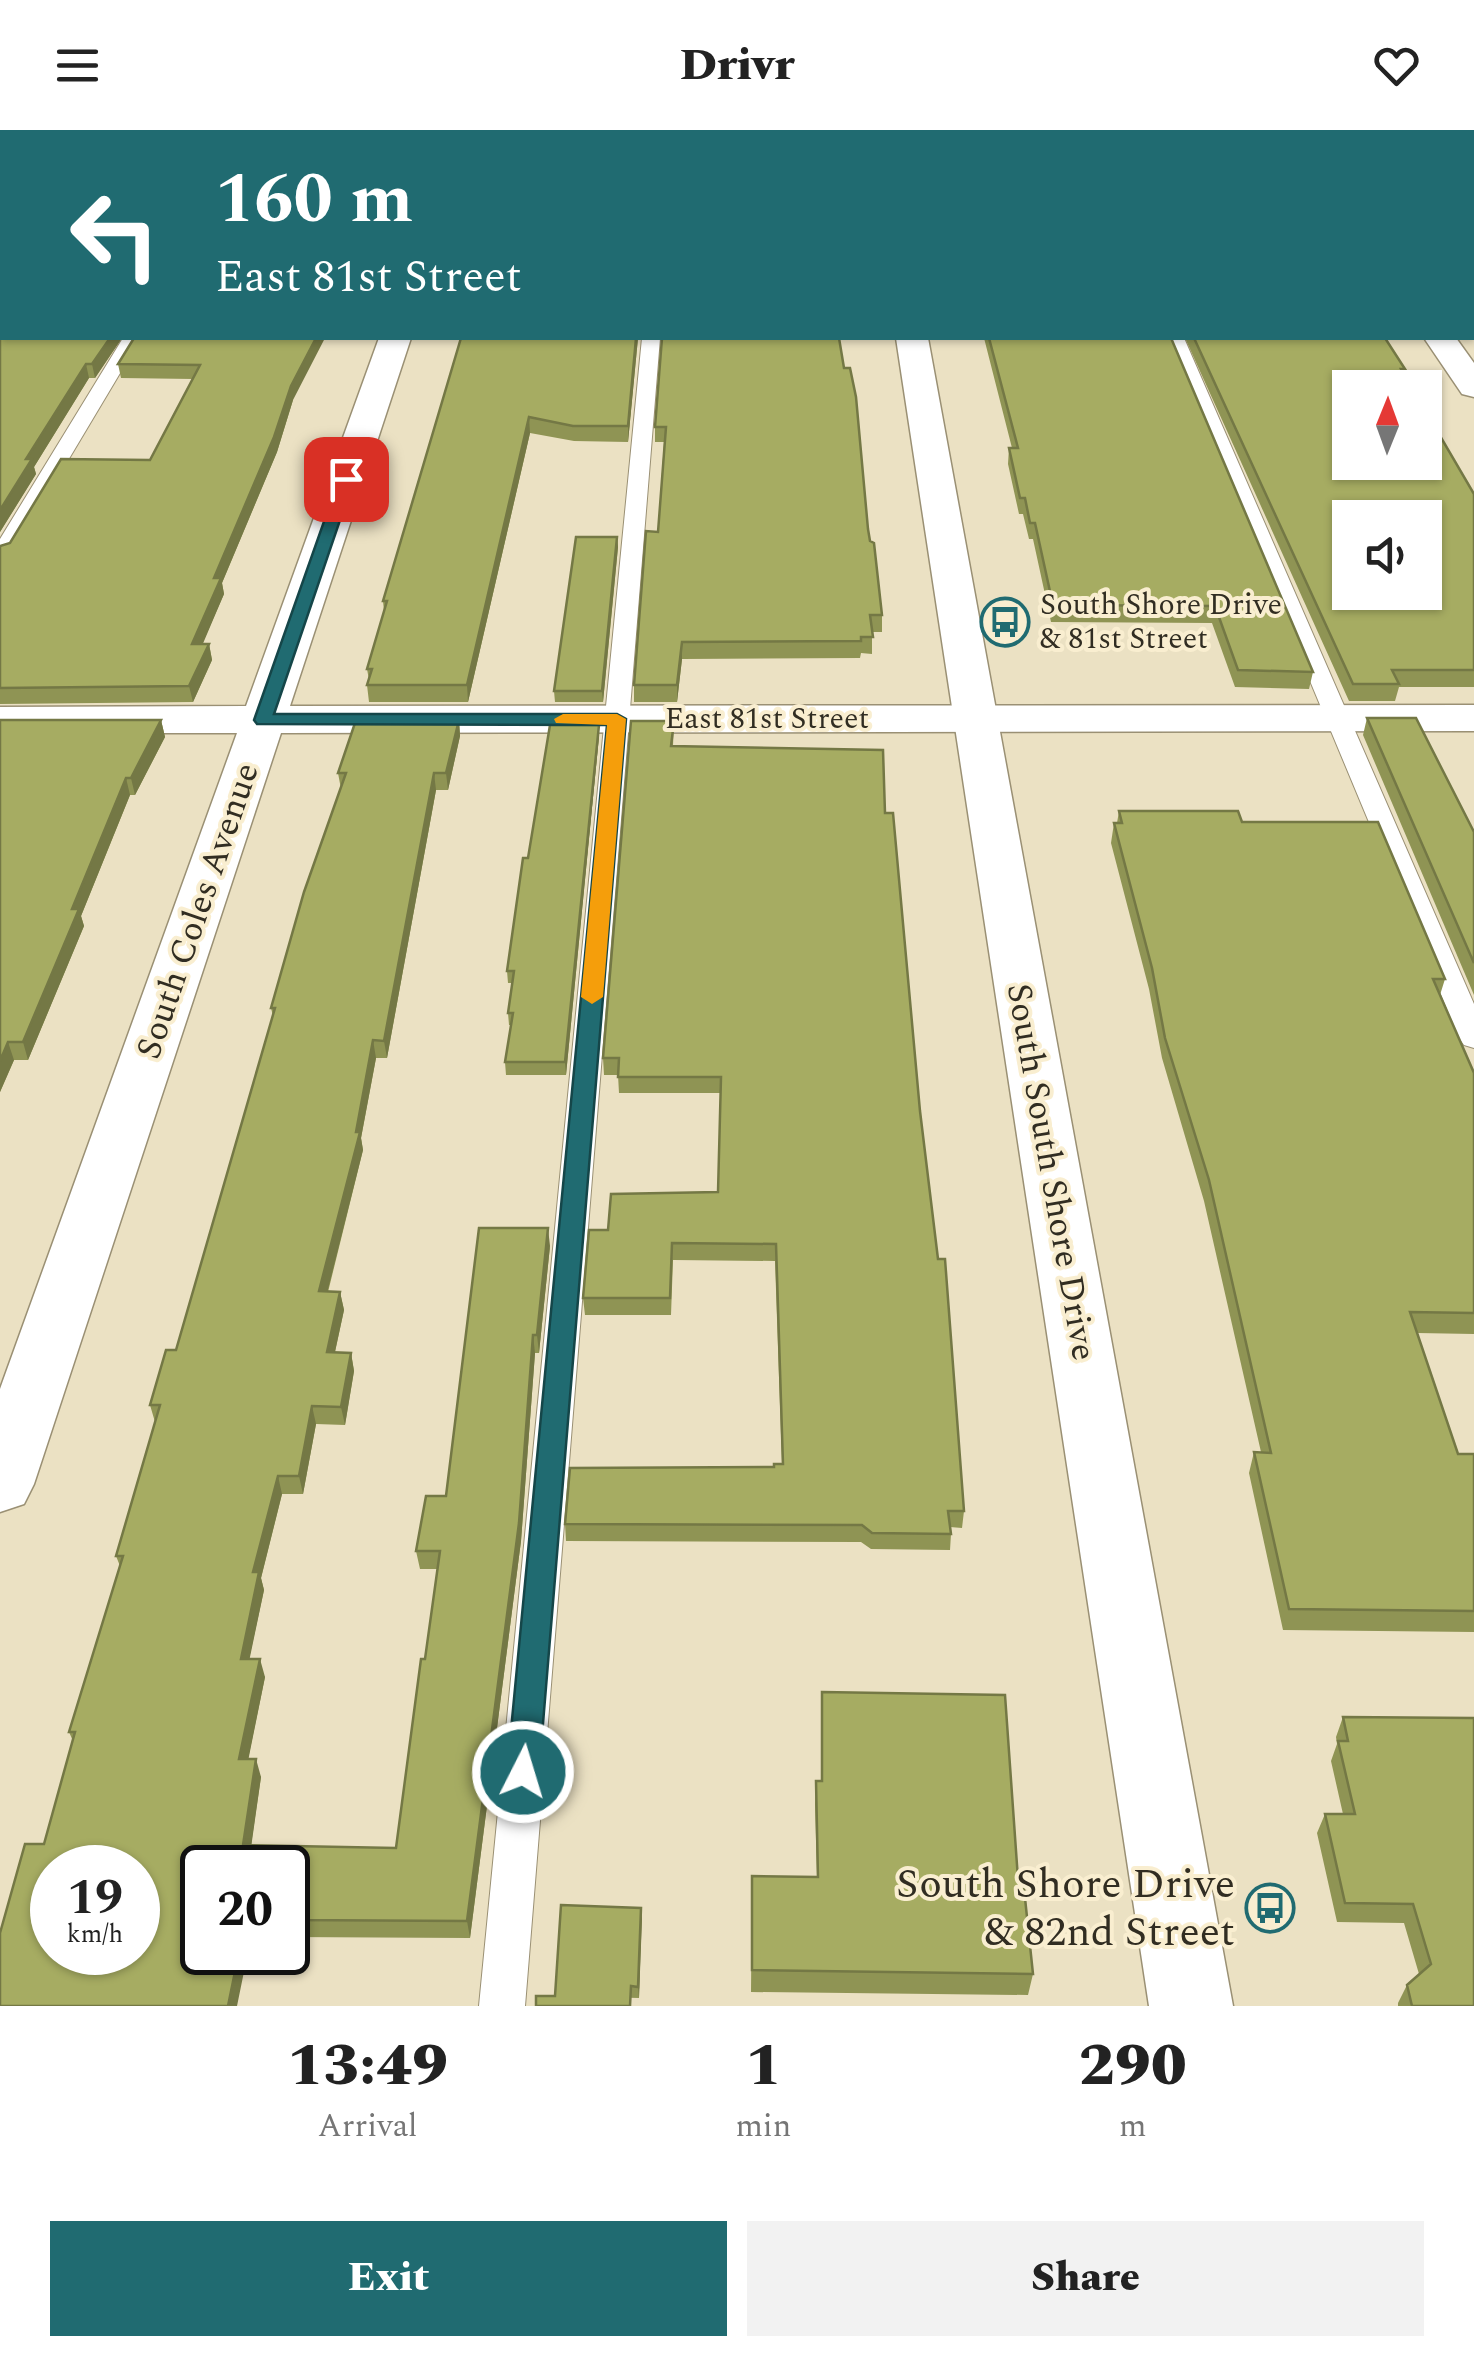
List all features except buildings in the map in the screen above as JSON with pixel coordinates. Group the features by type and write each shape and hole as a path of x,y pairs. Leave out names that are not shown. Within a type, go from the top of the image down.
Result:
{"street":[{"name":"South Coles Avenue","path":"0,1484 394,340"},
{"name":"South South Shore Drive","path":"912,340 1191,2006"},
{"path":"1441,340 1474,387"},
{"name":"East 81st Street","path":"0,720 1474,718"}],"lane":[{"path":"0,556 131,340"},
{"path":"502,2006 650,340"},
{"path":"1176,340 1474,1038"}],"slow traffic":[{"path":"563,719 617,719 592,997"}],"place":[{"name":"South Shore Drive & 81st Street","path":"1005,622"},
{"name":"South Shore Drive & 82nd Street","path":"1270,1908"}],"route":[{"path":"346,479 263,720 617,719 523,1772"}]}
